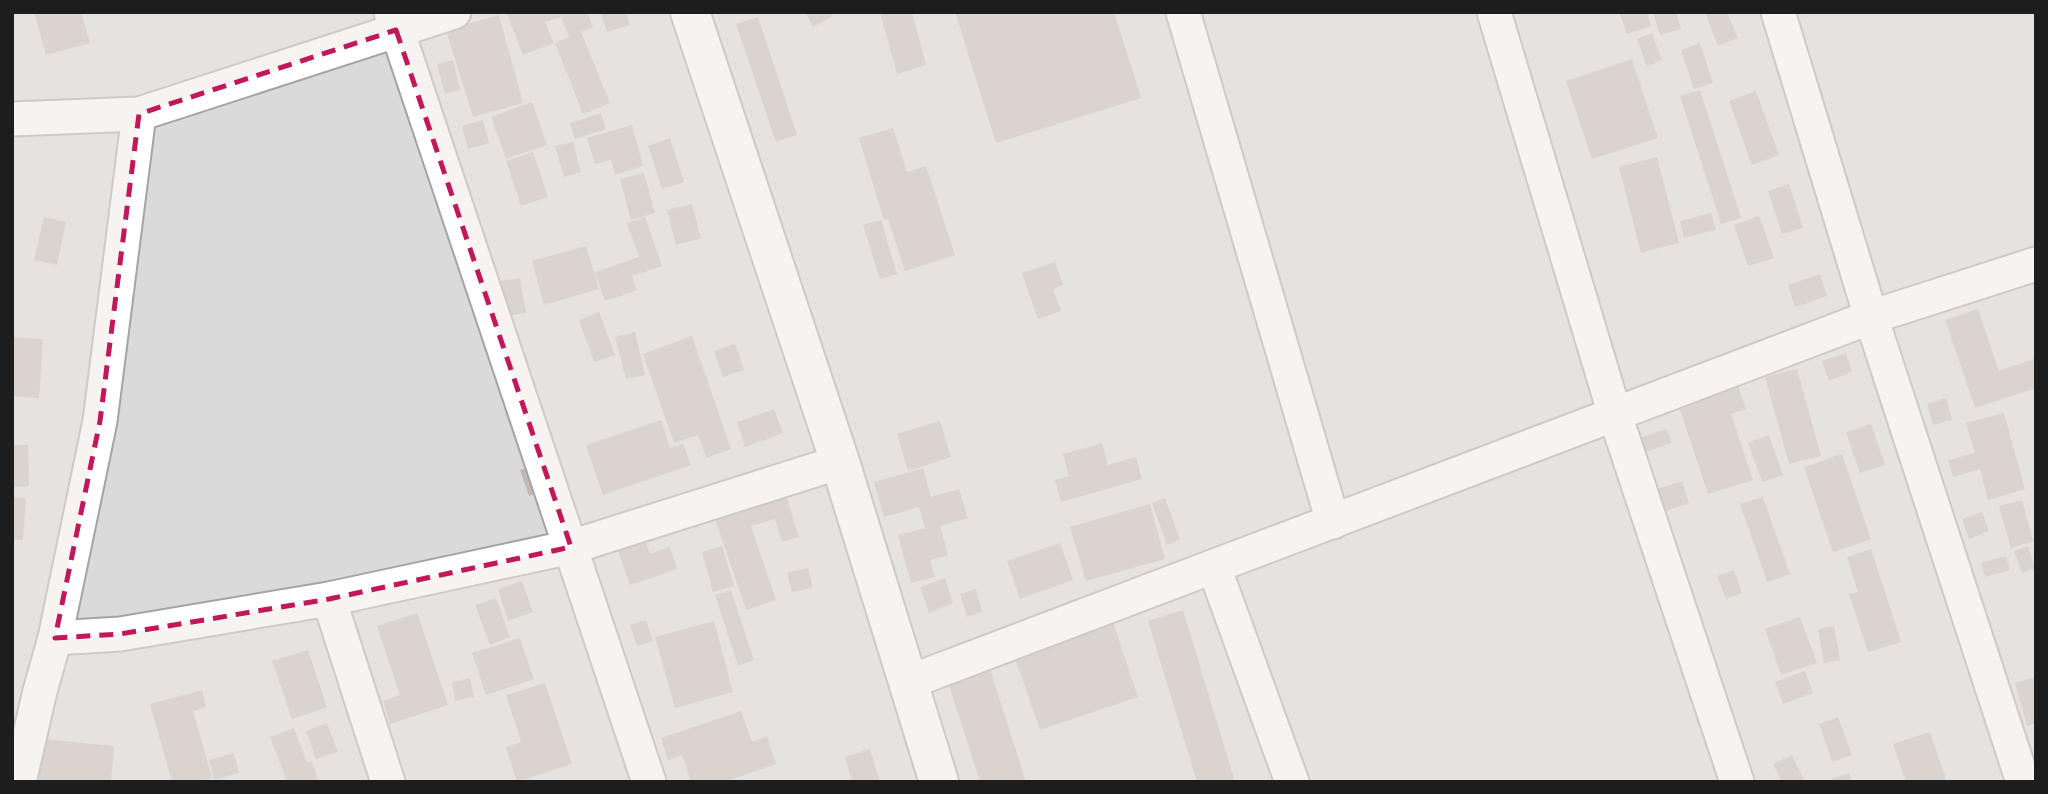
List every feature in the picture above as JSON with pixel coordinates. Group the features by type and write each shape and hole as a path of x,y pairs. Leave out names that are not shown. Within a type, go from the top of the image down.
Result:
{"street":[{"path":"12,119 139,114 393,21 454,12"},
{"path":"690,12 840,462 939,782"},
{"path":"1183,12 1334,522"},
{"path":"1494,12 1615,415 1737,782"},
{"path":"1778,12 1871,317 2023,782"},
{"path":"393,21 649,782"},
{"path":"19,782 26,689 55,638 100,421 139,114"},
{"path":"909,682 1871,317 2036,264"},
{"path":"55,638 120,634 328,599 571,547 840,462"},
{"path":"1214,568 1292,782"},
{"path":"328,599 388,782"}],"highlighted area":[{"path":"396,30 571,547 329,599 120,634 55,638 100,421 139,114"}],"shaded area":[{"path":"12,12 2036,12 2036,782 12,782"}],"building":[{"path":"34,12 81,12 90,43 46,55"},
{"path":"506,12 587,12 593,27 581,32 610,103 583,114 555,43 569,37 561,17 545,22 554,43 523,55"},
{"path":"600,12 626,12 630,25 607,32"},
{"path":"805,12 831,12 833,16 813,27"},
{"path":"880,12 912,12 926,65 897,74"},
{"path":"955,12 1114,12 1141,98 996,143"},
{"path":"1619,12 1647,12 1651,26 1627,34"},
{"path":"1653,12 1676,12 1681,29 1660,35"},
{"path":"1705,12 1727,12 1738,38 1718,46"},
{"path":"499,15 523,103 473,117 446,30"},
{"path":"758,17 797,135 776,142 736,24"},
{"path":"1652,33 1662,60 1647,66 1637,39"},
{"path":"1700,43 1713,83 1694,89 1681,50"},
{"path":"1632,59 1658,138 1592,159 1566,81"},
{"path":"453,60 460,90 445,94 437,64"},
{"path":"1700,90 1741,218 1721,224 1680,96"},
{"path":"1756,91 1779,155 1752,165 1729,101"},
{"path":"532,102 547,145 506,159 491,117"},
{"path":"601,113 606,129 575,139 570,123"},
{"path":"483,120 489,143 468,149 462,126"},
{"path":"632,125 643,166 615,175 611,160 595,164 587,138"},
{"path":"893,128 907,172 926,166 955,255 905,271 888,219 884,220 859,138"},
{"path":"670,138 684,182 662,189 648,146"},
{"path":"573,142 581,172 564,177 555,146"},
{"path":"533,152 548,197 521,206 506,161"},
{"path":"1657,157 1679,243 1641,253 1619,167"},
{"path":"644,173 655,213 631,220 620,179"},
{"path":"1789,184 1803,228 1782,234 1768,191"},
{"path":"692,204 701,238 676,245 667,210"},
{"path":"1711,213 1716,230 1684,238 1680,221"},
{"path":"1759,216 1774,258 1748,266 1734,225"},
{"path":"44,217 66,222 57,265 34,260"},
{"path":"645,217 662,266 632,276 637,290 605,301 595,272 639,257 627,223"},
{"path":"881,220 897,274 880,279 863,225"},
{"path":"586,246 599,289 544,305 532,261"},
{"path":"1055,262 1063,285 1053,289 1061,311 1038,319 1022,273"},
{"path":"1820,274 1827,296 1795,307 1788,285"},
{"path":"520,278 526,313 507,316 501,281"},
{"path":"1978,309 1999,371 2034,359 2036,388 1975,408 1945,320"},
{"path":"599,312 615,355 594,362 579,320"},
{"path":"635,332 645,375 626,379 615,337"},
{"path":"692,336 731,449 706,458 698,435 674,443 643,354"},
{"path":"12,337 43,339 39,398 12,396"},
{"path":"735,344 744,370 723,377 714,351"},
{"path":"1846,353 1852,372 1829,381 1822,361"},
{"path":"1797,369 1821,456 1789,464 1765,377"},
{"path":"1738,386 1746,409 1731,414 1753,480 1708,494 1679,407"},
{"path":"1946,398 1952,420 1933,425 1927,404"},
{"path":"774,409 783,433 745,447 737,422"},
{"path":"2004,413 2025,489 1988,500 1980,469 1953,477 1948,460 1975,453 1966,423"},
{"path":"661,420 670,448 683,444 691,465 603,495 586,445"},
{"path":"940,421 951,457 908,471 897,434"},
{"path":"1871,424 1885,465 1860,473 1846,432"},
{"path":"1666,429 1672,443 1645,452 1640,438"},
{"path":"1769,435 1783,475 1762,482 1748,443"},
{"path":"1102,443 1108,465 1136,457 1142,479 1061,502 1055,480 1069,476 1063,454"},
{"path":"12,445 28,445 29,486 12,487"},
{"path":"1842,454 1871,539 1833,552 1804,467"},
{"path":"548,460 557,486 529,496 520,470"},
{"path":"923,468 931,497 959,489 968,518 940,526 948,555 930,560 935,577 911,583 898,535 925,528 919,507 884,517 874,482"},
{"path":"1682,481 1689,503 1654,515 1646,493"},
{"path":"785,492 799,537 782,542 775,519 751,526 776,600 746,610 714,516"},
{"path":"12,497 26,498 23,540 12,539"},
{"path":"1763,497 1790,574 1767,582 1740,504"},
{"path":"1165,498 1180,540 1167,545 1152,503"},
{"path":"2022,500 2033,541 2011,548 1999,506"},
{"path":"1150,504 1165,559 1086,581 1070,527"},
{"path":"1982,512 1989,531 1969,539 1962,519"},
{"path":"645,539 650,554 670,547 677,569 630,585 617,548"},
{"path":"1060,543 1073,580 1020,599 1007,561"},
{"path":"722,546 734,586 713,592 702,552"},
{"path":"2028,546 2035,568 2022,573 2014,551"},
{"path":"1871,549 1901,642 1868,652 1849,594 1858,592 1847,557"},
{"path":"2006,556 2010,570 1985,577 1981,563"},
{"path":"808,568 813,588 792,592 787,573"},
{"path":"1734,570 1742,593 1726,599 1717,576"},
{"path":"945,578 953,603 929,613 920,587"},
{"path":"522,581 533,612 508,621 498,589"},
{"path":"976,589 982,612 967,617 960,594"},
{"path":"731,590 754,660 738,666 715,595"},
{"path":"496,598 510,637 490,645 475,605"},
{"path":"1183,610 1235,782 1197,782 1148,621"},
{"path":"417,613 448,705 390,724 383,701 400,695 377,626"},
{"path":"1111,616 1138,697 1040,730 1012,650"},
{"path":"1800,617 1817,663 1781,675 1765,629"},
{"path":"646,620 653,641 637,646 630,625"},
{"path":"714,621 733,692 675,708 655,637"},
{"path":"1834,626 1840,660 1824,663 1818,629"},
{"path":"520,638 534,679 486,695 472,653"},
{"path":"308,650 327,707 292,719 272,661"},
{"path":"987,659 1026,782 980,782 945,672"},
{"path":"1805,671 1813,693 1783,704 1775,682"},
{"path":"2036,677 2036,723 2027,726 2015,683"},
{"path":"470,678 474,697 455,701 452,682"},
{"path":"545,683 572,764 517,782 506,747 521,742 506,695"},
{"path":"202,690 206,707 193,711 212,778 199,782 172,782 150,704"},
{"path":"741,711 752,742 767,736 776,764 725,782 691,782 682,755 668,760 661,738"},
{"path":"1838,717 1852,755 1832,762 1819,724"},
{"path":"327,723 338,752 316,759 306,731"},
{"path":"294,728 307,763 311,761 319,782 287,782 270,737"},
{"path":"1930,732 1947,782 1906,782 1893,744"},
{"path":"43,739 114,746 111,782 39,782"},
{"path":"870,749 880,782 852,782 845,757"},
{"path":"234,753 239,773 214,780 209,760"},
{"path":"1792,755 1805,782 1782,782 1773,764"},
{"path":"1849,773 1852,782 1832,782 1831,779"}]}
